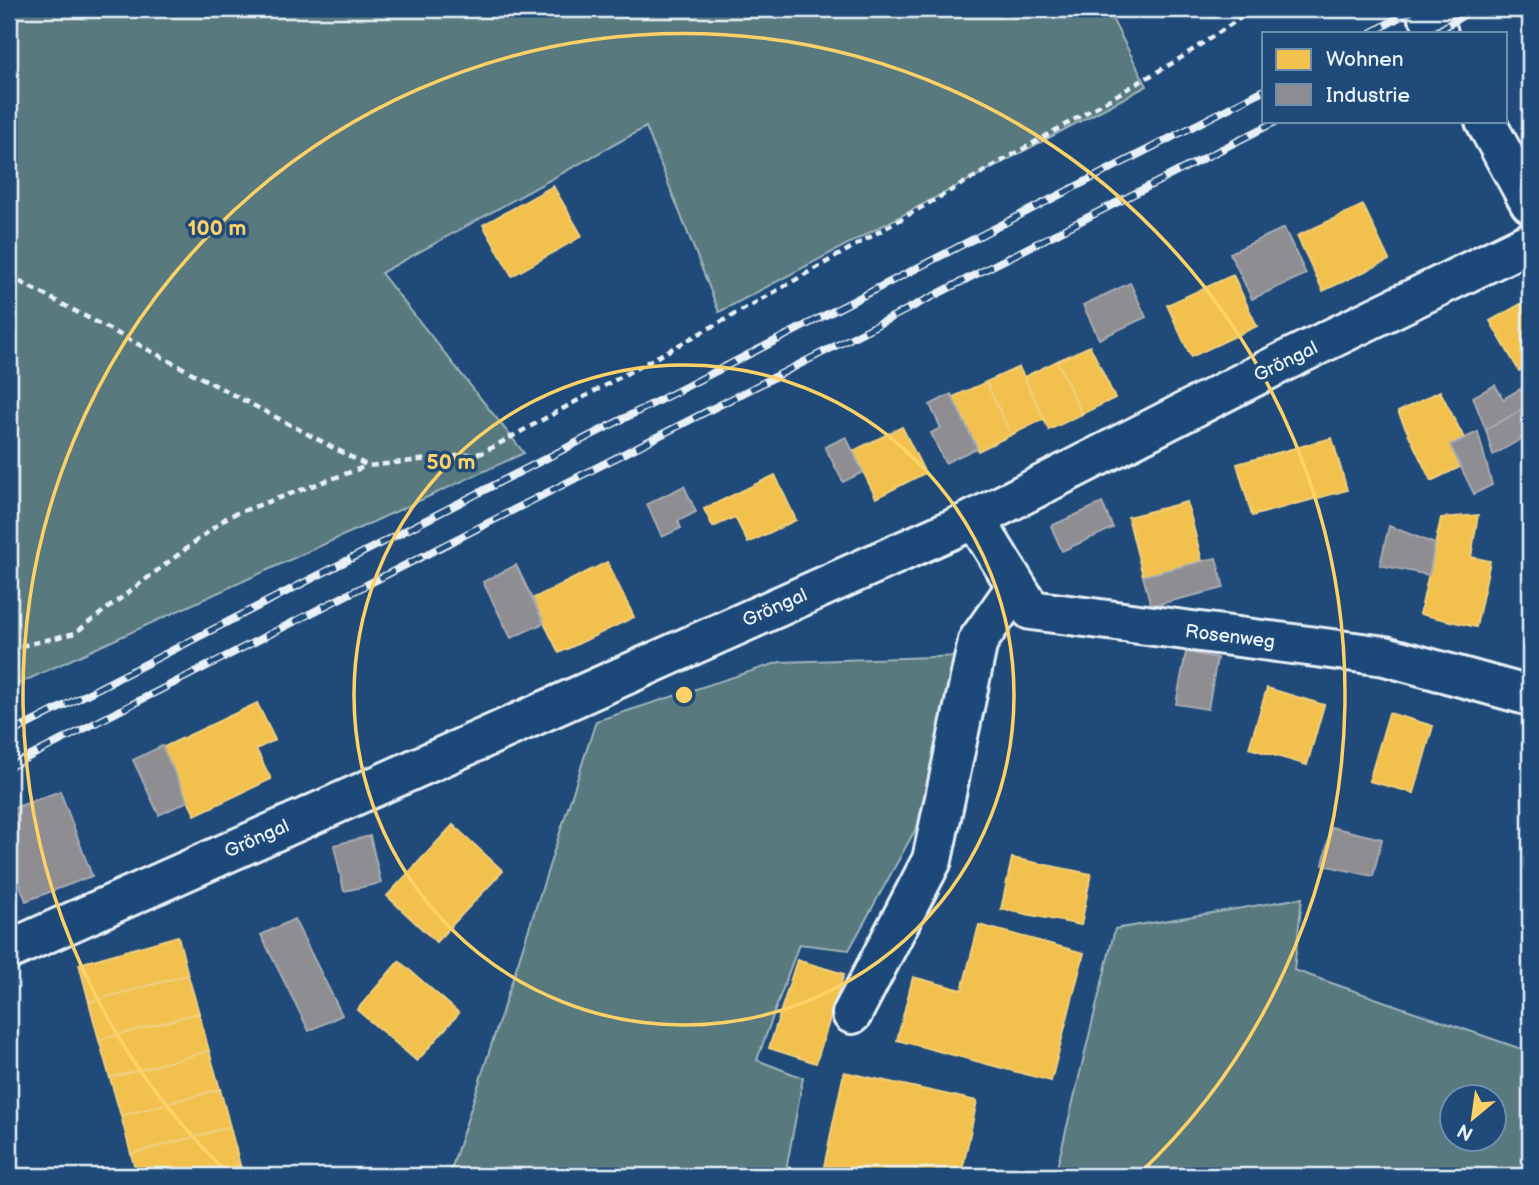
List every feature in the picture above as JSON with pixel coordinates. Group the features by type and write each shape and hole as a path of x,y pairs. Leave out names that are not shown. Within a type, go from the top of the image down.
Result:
{"street":[{"path":"1425,9 1437,32"},
{"path":"1486,122 1530,203"},
{"name":"Gröngal","path":"9,950 975,519 1283,362 1530,242"},
{"name":"Rosenweg","path":"975,519 1031,610 1385,656 1530,696"},
{"path":"852,1014 932,860 978,642 1016,587"}],"path":[{"path":"9,649 75,633 229,516 368,466 482,453 757,302 1177,61 1254,9"},
{"path":"9,276 368,466"}],"green space":[{"path":"9,9 1107,9 1147,86 719,312 646,127 381,273 524,453 9,688"},
{"path":"963,656 930,803 849,950 799,944 757,1060 803,1078 785,1176 449,1176 596,721 780,662"},
{"path":"1302,898 1294,970 1530,1052 1530,1176 1055,1176 1115,929"}],"building: Wohnen":[{"path":"553,186 582,236 512,276 483,225"},
{"path":"1363,205 1389,260 1323,291 1297,236"},
{"path":"1233,275 1257,326 1191,357 1167,305"},
{"path":"1530,299 1530,365 1519,371 1490,321"},
{"path":"1090,346 1115,398 1082,414 1057,361"},
{"path":"1057,361 1082,414 1049,430 1024,377"},
{"path":"1019,367 1044,419 1011,435 986,382"},
{"path":"986,382 1011,435 978,451 953,397"},
{"path":"1440,391 1464,438 1450,445 1460,467 1431,481 1398,412"},
{"path":"902,427 925,473 876,498 853,451"},
{"path":"1332,438 1347,490 1252,516 1237,464"},
{"path":"775,475 796,520 748,543 735,517 713,527 704,509"},
{"path":"1187,502 1202,561 1143,576 1128,517"},
{"path":"1478,515 1471,557 1490,561 1476,627 1420,614 1441,518"},
{"path":"607,562 634,617 559,653 532,599"},
{"path":"1267,688 1324,705 1307,765 1249,748"},
{"path":"257,703 275,740 256,749 271,779 195,815 162,748"},
{"path":"1389,713 1433,726 1414,793 1369,781"},
{"path":"453,825 503,871 436,942 387,896"},
{"path":"1012,858 1091,874 1081,925 1001,909"},
{"path":"979,925 1084,953 1051,1081 897,1040 913,977 962,990"},
{"path":"178,936 188,975 89,1002 79,964"},
{"path":"797,960 844,974 816,1063 769,1048"},
{"path":"399,961 459,1013 417,1061 357,1010"},
{"path":"188,975 199,1013 99,1040 89,1002"},
{"path":"199,1013 209,1051 110,1078 99,1040"},
{"path":"209,1051 220,1089 121,1116 110,1078"},
{"path":"844,1072 977,1101 961,1176 822,1176"},
{"path":"220,1089 230,1127 131,1154 121,1116"},
{"path":"230,1127 240,1165 200,1176 137,1176 131,1154"},
{"path":"240,1165 244,1176 200,1176"}],"building: Industrie":[{"path":"1284,228 1306,274 1252,299 1230,253"},
{"path":"1130,283 1146,317 1099,339 1083,305"},
{"path":"1495,385 1503,399 1520,389 1530,405 1486,430 1473,397"},
{"path":"951,394 977,448 945,463 931,433 941,428 930,405"},
{"path":"1530,405 1530,434 1493,455 1486,430"},
{"path":"1478,432 1492,485 1474,494 1450,445"},
{"path":"846,437 863,472 843,482 825,447"},
{"path":"684,486 696,512 678,521 681,528 662,537 647,504"},
{"path":"1102,503 1113,528 1062,551 1051,526"},
{"path":"1389,526 1435,544 1429,575 1380,565"},
{"path":"1216,558 1224,588 1151,606 1143,576"},
{"path":"516,565 544,623 511,638 483,582"},
{"path":"1186,652 1217,658 1208,709 1176,704"},
{"path":"162,746 188,801 159,815 133,760"},
{"path":"60,791 92,876 26,901 9,856 9,810"},
{"path":"1331,827 1382,839 1373,876 1323,865"},
{"path":"370,836 381,883 344,891 334,845"},
{"path":"294,919 342,1015 309,1031 261,935"}],"railway":[{"path":"1373,32 1414,9"},
{"path":"1437,32 1473,9"},
{"path":"9,734 1262,91"},
{"path":"9,767 1275,122"}]}
